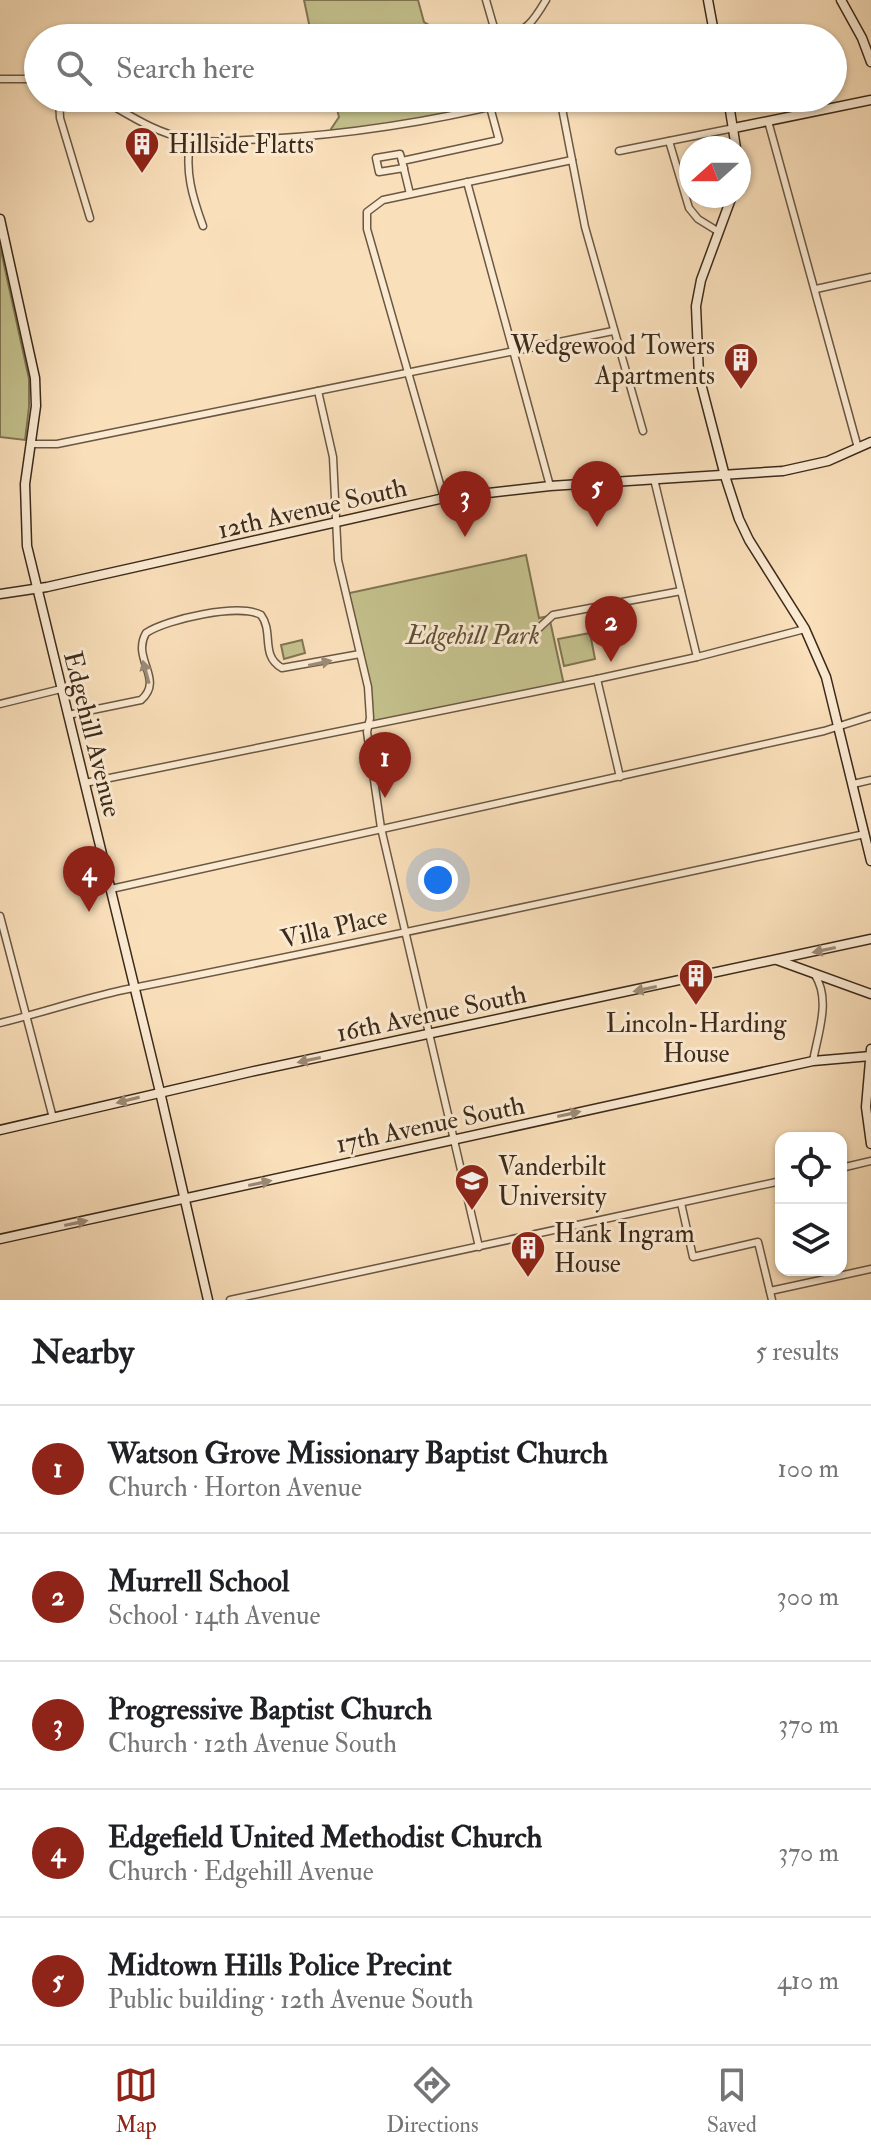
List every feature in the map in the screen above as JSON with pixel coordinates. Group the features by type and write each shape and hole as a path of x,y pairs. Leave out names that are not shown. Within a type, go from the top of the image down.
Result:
{"main road":[{"path":"708,0 712,24"},
{"path":"841,0 871,62"},
{"path":"847,105 871,100"},
{"path":"731,112 735,136"},
{"path":"734,128 812,112"},
{"path":"728,208 701,280 696,306 699,376 725,476 749,540 805,629 826,677 871,861"},
{"name":"Edgehill Avenue","path":"0,219 35,378 36,406 24,512 27,546 208,1300"},
{"name":"12th Avenue South","path":"0,594 36,589 444,498 550,486 802,469 871,442"},
{"name":"16th Avenue South","path":"0,1130 160,1092 871,939"},
{"path":"776,960 871,994"},
{"path":"871,1054 866,1107 871,1144"},
{"name":"17th Avenue South","path":"0,1239 813,1061 871,1054"}],"street":[{"path":"486,0 494,24"},
{"path":"531,24 546,0"},
{"path":"0,79 24,79"},
{"path":"59,112 90,218"},
{"path":"122,112 146,126 190,140 245,140 358,131 462,112"},
{"path":"410,194 403,164 499,140 491,112"},
{"path":"563,112 585,227 643,431"},
{"path":"768,121 858,448"},
{"path":"619,151 734,128"},
{"path":"190,140 187,158 189,186 203,226"},
{"path":"669,141 689,208 698,219 719,232"},
{"path":"444,498 367,229 367,212 383,200 572,160"},
{"path":"467,182 550,486"},
{"path":"816,289 871,277"},
{"path":"30,444 57,444 613,331"},
{"path":"318,391 333,457 338,560 368,687 367,732 381,828 479,1247"},
{"path":"654,479 697,657"},
{"path":"539,628 553,615 681,591"},
{"path":"68,715 141,700 148,693 150,684 140,650 146,633 212,613 246,610 261,615 267,626 269,656 282,668 360,654"},
{"path":"85,783 597,679 805,629"},
{"path":"597,679 620,777"},
{"path":"0,704 61,689"},
{"path":"111,889 840,727 871,716"},
{"path":"853,784 871,780"},
{"name":"Villa Place","path":"0,1023 135,989 865,834"},
{"path":"0,919 53,1118"},
{"path":"813,972 821,986 823,1004 813,1061"},
{"path":"847,1167 871,1161"},
{"path":"230,1300 775,1182"},
{"path":"681,1203 693,1257 758,1242 772,1300"},
{"path":"770,1291 871,1269"}],"green space":[{"path":"304,0 418,0 427,24 309,24"},
{"path":"338,112 462,113 332,134 331,129 339,117"},
{"path":"0,246 29,379 25,440 0,437"},
{"name":"Edgehill Park","path":"526,555 539,618 549,616 564,685 368,725 368,687 345,594"},
{"path":"590,633 595,659 564,666 558,639"},
{"path":"302,640 305,653 284,659 281,645"}],"place":[{"name":"Hillside Flatts","path":"142,175"},
{"name":"Wedgewood Towers Apartments","path":"741,391"},
{"name":"Midtown Hills Police Precint","path":"597,527"},
{"name":"Progressive Baptist Church","path":"465,537"},
{"name":"Murrell School","path":"611,662"},
{"name":"Watson Grove Missionary Baptist Church","path":"385,798"},
{"name":"Edgefield United Methodist Church","path":"89,912"},
{"name":"Lincoln-Harding House","path":"696,1007"},
{"name":"Vanderbilt University","path":"472,1212"},
{"name":"Hank Ingram House","path":"528,1279"}]}
